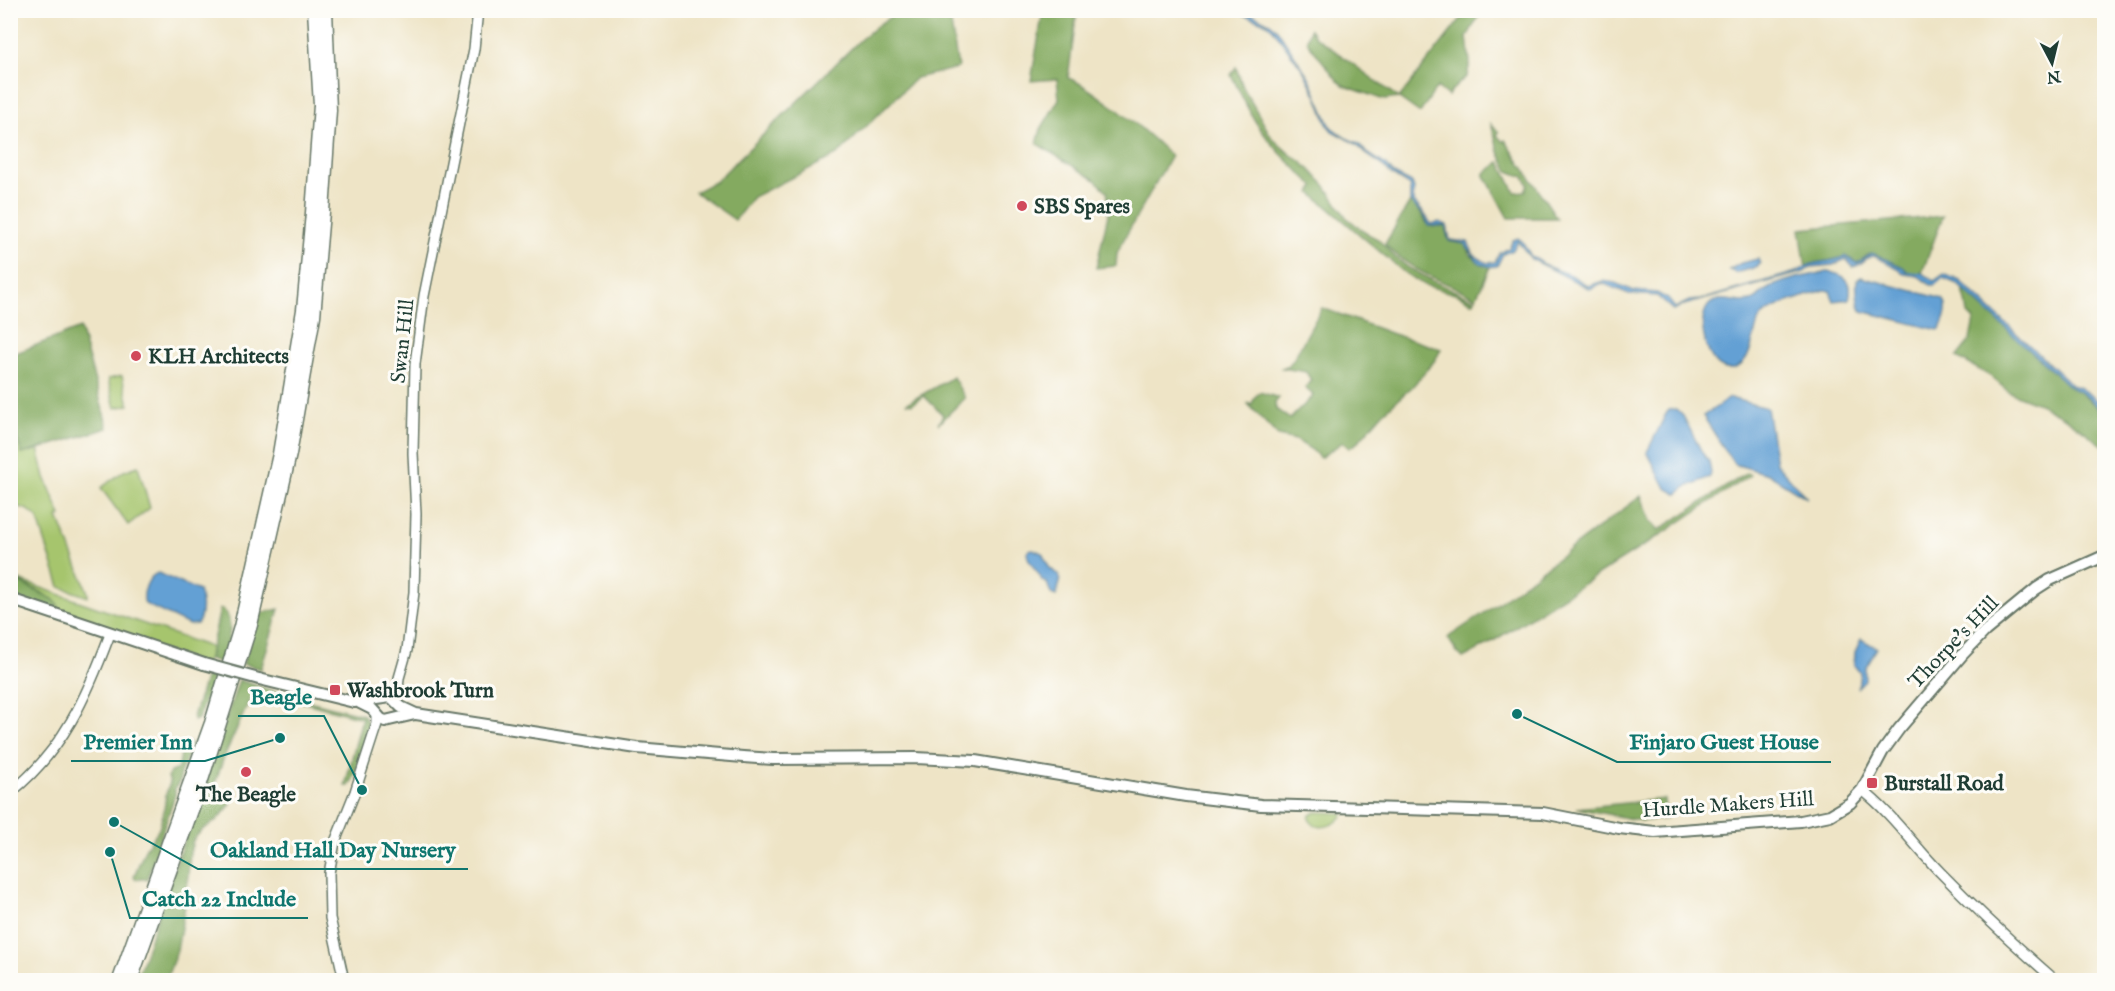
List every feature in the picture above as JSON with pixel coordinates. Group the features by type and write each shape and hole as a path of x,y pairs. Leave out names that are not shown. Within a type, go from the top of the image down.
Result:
{"highway":[{"path":"119,981 211,723 240,627 279,454 303,310 312,213 320,105 314,10"},
{"path":"131,981 196,799 251,625 290,454 314,316 323,212 330,110 326,10"}],"main road":[{"name":"Thorpe's Hill","path":"1862,790 1883,751 1899,729 1962,654 1985,631 2050,580 2104,556"},
{"path":"10,599 204,664 360,703 381,719 416,714"},
{"path":"376,713 375,706 383,698"},
{"path":"360,703 393,698 398,704 416,714"},
{"path":"392,719 399,711 398,704"},
{"name":"Hurdle Makers Hill","path":"416,714 637,748 773,759 916,758 975,761 1186,796 1261,805 1553,814 1638,831 1655,832 1781,823 1818,818 1850,802 1862,790"}],"street":[{"name":"Swan Hill","path":"398,704 399,678 407,650 414,592 415,364 424,296 474,49 478,10"},
{"path":"10,794 40,767 63,737 86,692 110,634"},
{"name":"Swan Hill","path":"383,698 399,678"},
{"path":"344,981 330,918 329,873 335,842 374,736 377,724 376,713"},
{"path":"374,736 392,719"},
{"path":"1862,790 1877,801 1940,872 2011,942 2055,981"}],"green space":[{"path":"901,10 949,11 958,68 916,78 837,155 753,197 735,220 695,192 716,181 861,39"},
{"path":"1043,11 1077,11 1068,78 1085,86 1119,111 1171,156 1117,253 1116,266 1096,268 1109,210 1107,191 1094,179 1037,144 1041,129 1059,99 1057,79 1031,81"},
{"path":"1467,11 1479,16 1467,37 1470,62 1467,76 1448,96 1437,87 1420,113 1399,98"},
{"path":"1310,29 1315,36 1399,98 1384,100 1345,86 1338,81 1308,43"},
{"path":"1236,67 1243,87 1272,138 1303,163 1325,185 1346,217 1366,233 1378,239 1409,268 1475,300 1473,303 1458,295 1425,285 1406,274 1311,193 1314,186 1275,147 1255,121 1231,75"},
{"path":"1491,124 1499,132 1497,135 1503,142 1505,140 1557,218 1508,218 1484,174 1500,162 1515,192 1525,191 1528,184 1524,177 1508,171 1499,152"},
{"path":"1410,202 1433,227 1445,226 1449,241 1465,244 1470,255 1490,267 1476,298 1418,270 1385,244"},
{"path":"1943,216 1922,273 1908,273 1880,256 1868,255 1857,263 1845,256 1806,268 1800,229"},
{"path":"1962,287 2070,387 2102,411 2104,446 2067,419 2009,392 1990,376 1957,357 1970,340 1974,320 1968,314"},
{"path":"1322,308 1441,349 1436,359 1412,387 1383,413 1357,443 1349,448 1343,442 1320,458 1296,440 1278,436 1247,403 1252,405 1254,398 1260,392 1279,398 1275,403 1276,409 1290,419 1312,397 1313,395 1305,388 1311,380 1306,372 1282,368 1293,360"},
{"path":"80,328 108,428 22,454 11,418 11,355"},
{"path":"122,376 129,405 115,408 108,379"},
{"path":"953,377 965,398 938,424 943,415 924,396 912,404 907,403"},
{"path":"10,418 22,454 38,449 45,477 61,516 58,517 88,597 60,587 37,517 28,510 11,504"},
{"path":"138,466 150,508 128,525 101,488 124,471"},
{"path":"1747,473 1750,475 1662,534 1487,645 1463,658 1448,638 1641,496 1651,521 1659,530"},
{"path":"10,577 210,647 209,659 204,664 56,615 58,605 41,592"},
{"path":"10,578 53,599 58,605 56,615 11,599"},
{"path":"220,609 223,609 227,615 230,628 223,663 209,659"},
{"path":"279,609 261,669 243,664 257,614"},
{"path":"206,676 213,679 198,719 194,721 193,717"},
{"path":"239,680 289,696 364,715 368,724 355,775 349,786 345,786 362,718 287,698 253,693 224,757 211,795 229,799 231,804 218,819 193,840 177,950 166,980 136,980"},
{"path":"186,743 191,744 147,879 135,879 134,876 145,849 159,829 170,783 168,777 170,772 178,769"},
{"path":"1664,799 1666,819 1641,821 1577,808"},
{"path":"1316,812 1344,813 1337,821 1322,827 1309,819 1310,815"}],"water":[{"path":"1234,11 1250,13 1277,29 1309,77 1331,127 1346,138 1358,143 1394,174 1412,183 1413,201 1431,224 1440,222 1447,225 1450,240 1468,242 1474,255 1487,263 1495,262 1500,253 1509,248 1513,240 1518,238 1531,256 1549,267 1571,275 1588,286 1603,281 1634,291 1657,293 1668,299 1675,308 1689,301 1700,300 1796,272 1813,263 1845,256 1857,263 1872,253 1903,267 1908,272 1922,273 1934,281 1944,274 1960,281 2072,385 2104,405 2104,417 2094,403 2070,387 1957,284 1943,278 1935,285 1931,285 1918,276 1904,274 1898,268 1874,256 1853,267 1846,259 1833,265 1811,267 1804,272 1684,305 1674,311 1657,296 1629,294 1602,283 1590,289 1531,259 1518,241 1513,250 1503,254 1497,266 1485,266 1474,257 1465,244 1449,241 1445,226 1429,226 1423,214 1410,202 1410,186 1392,175 1356,144 1332,131 1303,70 1273,29 1266,23"},
{"path":"1758,259 1760,264 1757,267 1736,273 1729,270 1741,263"},
{"path":"1827,272 1838,274 1846,279 1850,287 1849,299 1834,301 1830,291 1825,290 1770,310 1759,320 1751,349 1744,362 1732,369 1723,368 1716,363 1705,343 1703,331 1703,320 1711,303 1721,300 1751,301 1780,283"},
{"path":"1861,277 1943,299 1946,310 1940,329 1862,311 1857,288 1857,280"},
{"path":"1730,398 1767,408 1776,463 1807,498 1768,474 1734,464 1703,416"},
{"path":"1676,409 1683,416 1709,461 1711,473 1710,477 1686,487 1677,494 1666,488 1647,452 1666,414 1669,410"},
{"path":"1033,549 1042,553 1049,567 1059,576 1060,583 1056,596 1051,594 1047,583 1042,581 1029,561 1027,553"},
{"path":"158,573 199,591 201,608 197,624 189,625 145,604 146,586"},
{"path":"1861,639 1877,648 1865,668 1865,680 1858,687 1860,673 1854,665 1855,652"}],"place":[{"name":"SBS Spares","path":"1022,206"},
{"name":"KLH Architects","path":"136,356"},
{"name":"Washbrook Turn","path":"335,690"},
{"name":"Finjaro Guest House","path":"1517,714"},
{"name":"Premier Inn","path":"280,738"},
{"name":"The Beagle","path":"246,772"},
{"name":"Burstall Road","path":"1872,783"},
{"name":"Beagle","path":"362,790"},
{"name":"Oakland Hall Day Nursery","path":"114,822"},
{"name":"Catch 22 Include","path":"110,852"}]}
